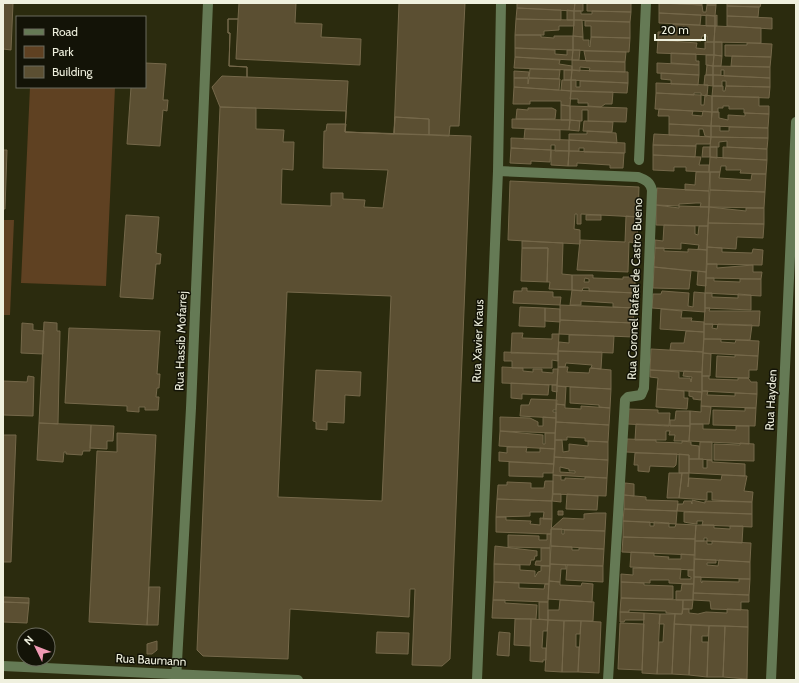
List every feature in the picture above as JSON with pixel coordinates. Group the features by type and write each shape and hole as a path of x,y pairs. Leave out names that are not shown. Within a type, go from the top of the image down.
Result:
{"street":[{"name":"Rua Hassib Mofarrej","path":"176,677 191,408 208,3"},
{"name":"Rua Xavier Kraus","path":"477,680 498,171 501,3"},
{"path":"639,160 646,3"},
{"name":"Rua Hayden","path":"771,680 796,122"},
{"name":"Rua Coronel Rafael de Castro Bueno","path":"498,171 638,177 647,181 651,185 644,388 641,395 628,397 625,400 608,680"},
{"name":"Rua Baumann","path":"3,666 176,677 298,680"}],"green space":[{"path":"30,88 115,88 106,286 21,283"},
{"path":"3,220 14,220 10,315 3,315"}],"building":[{"path":"3,3 13,3 11,50 3,49"},
{"path":"239,3 465,3 459,126 450,126 449,136 429,135 429,119 395,117 394,134 345,132 346,111 220,107 212,87 222,76 247,77 247,67 229,66 230,33 228,33 228,19 238,19"},
{"path":"296,3 399,3 394,134 345,132 348,81 247,77 247,67 229,66 230,33 228,33 228,19 238,19 236,59 360,65 361,39 321,37 322,24 295,23"},
{"path":"517,3 575,3 574,11 517,8"},
{"path":"575,3 583,3 583,11 574,11"},
{"path":"587,3 631,3 631,12 587,11"},
{"path":"659,3 702,5 703,12 706,12 707,5 716,5 715,16 659,13"},
{"path":"668,3 702,3 702,5"},
{"path":"707,3 716,3 716,5 707,5"},
{"path":"727,3 761,3 760,7 727,6"},
{"path":"727,6 759,7 758,17 727,16"},
{"path":"517,8 561,10 561,20 516,19"},
{"path":"567,10 574,11 574,20 567,20"},
{"path":"574,11 581,11 581,14 592,14 592,11 631,12 630,22 574,20"},
{"path":"659,13 701,15 700,25 659,23"},
{"path":"706,15 715,16 715,26 706,26"},
{"path":"717,15 717,26 715,26 715,16"},
{"path":"727,16 772,18 772,29 727,26"},
{"path":"516,19 574,20 574,26 559,26 559,30 544,31 544,35 515,35"},
{"path":"574,20 582,20 583,37 573,36"},
{"path":"585,21 630,22 630,38 591,37 591,26 585,26"},
{"path":"673,24 715,26 714,42 707,42 707,36 702,36 701,41 658,40 658,32 673,32"},
{"path":"715,26 761,28 761,43 714,42"},
{"path":"515,35 541,35 541,37 554,38 554,36 573,36 573,50 515,48"},
{"path":"573,36 583,37 583,40 589,40 590,47 591,37 630,38 629,52 573,50"},
{"path":"658,40 697,43 696,48 705,49 705,42 714,42 714,55 657,53"},
{"path":"714,42 722,42 722,56 714,55"},
{"path":"747,43 772,44 771,57 725,56 725,45 747,45"},
{"path":"515,48 555,50 555,54 567,55 567,50 573,50 572,60 515,57"},
{"path":"573,50 580,50 579,60 572,60"},
{"path":"584,51 626,52 625,62 586,61"},
{"path":"671,53 696,54 696,61 699,61 699,65 671,63"},
{"path":"706,55 714,55 713,66 706,65"},
{"path":"714,55 722,56 721,66 713,66"},
{"path":"732,56 771,57 770,67 731,66"},
{"path":"515,57 560,60 559,64 572,66 572,70 514,68"},
{"path":"572,60 625,62 625,72 589,71 590,68 580,67 580,71 572,70"},
{"path":"146,63 166,64 163,100 168,100 167,111 163,110 160,146 127,144 131,88 146,88"},
{"path":"657,63 699,65 699,75 657,73"},
{"path":"707,65 713,66 713,75 706,75"},
{"path":"713,66 770,67 770,78 724,76 724,70 721,70 721,75 713,75"},
{"path":"530,69 560,70 559,79 529,78"},
{"path":"564,70 572,70 571,80 564,80"},
{"path":"572,70 628,72 628,83 571,80"},
{"path":"514,71 529,72 528,78 514,78"},
{"path":"661,73 699,75 698,85 671,84 671,80 661,79"},
{"path":"705,75 713,75 713,86 704,85"},
{"path":"713,75 770,78 770,87 726,86 726,81 722,81 722,86 713,86"},
{"path":"514,78 528,78 528,84 529,78 560,79 559,90 514,87"},
{"path":"562,80 571,80 571,91 561,90"},
{"path":"571,80 576,80 576,87 580,87 580,81 628,83 627,93 571,91"},
{"path":"656,83 708,85 707,96 701,95 701,93 694,93 694,95 656,93"},
{"path":"713,86 723,86 723,91 725,91 726,86 770,87 769,98 712,96"},
{"path":"514,87 571,91 570,106 561,105 561,101 530,101 530,104 513,104"},
{"path":"571,91 613,92 612,104 605,104 601,107 588,106 588,103 578,103 578,99 570,99"},
{"path":"656,93 701,95 701,105 704,105 705,95 712,96 712,112 655,109"},
{"path":"712,96 759,97 759,106 769,106 769,114 744,113 744,109 729,109 729,106 718,108 718,112 712,112"},
{"path":"561,105 570,106 570,120 561,120"},
{"path":"570,106 627,108 626,122 588,121 588,110 582,110 582,121 570,120"},
{"path":"220,107 256,108 256,129 284,130 283,142 294,142 293,170 282,169 281,204 331,206 331,193 343,193 343,199 365,200 364,207 383,208 388,170 323,168 324,131 326,131 327,124 346,124 345,132 471,136 450,659 442,666 412,665 415,589 410,589 409,617 290,609 288,659 203,656 197,650","holes":["287,292 391,296 382,501 278,497"]},
{"path":"528,108 552,108 556,110 555,119 516,119 517,109 528,110"},
{"path":"659,109 693,111 692,115 702,116 703,111 712,112 711,126 669,124 669,116 658,116"},
{"path":"712,112 719,112 719,118 728,120 728,115 745,116 745,113 769,114 768,128 711,126"},
{"path":"395,117 429,119 429,135 394,134"},
{"path":"512,119 570,120 569,130 512,128"},
{"path":"570,120 580,121 579,131 569,130"},
{"path":"584,121 613,122 612,132 583,131"},
{"path":"669,124 711,126 711,137 705,136 703,129 699,129 699,136 669,135"},
{"path":"711,126 720,126 720,131 729,131 729,127 768,128 768,138 711,137"},
{"path":"525,129 560,130 560,140 524,139"},
{"path":"587,131 616,133 617,143 569,140 569,134 587,134"},
{"path":"654,134 711,137 710,144 696,144 696,146 653,145"},
{"path":"711,137 768,138 767,149 727,147 727,141 719,142 719,147 710,147"},
{"path":"511,138 569,140 569,151 555,151 555,145 551,145 551,150 511,148"},
{"path":"569,140 625,143 625,153 584,152 584,148 579,148 579,151 569,151"},
{"path":"653,145 696,146 695,157 653,155"},
{"path":"703,147 710,147 710,157 702,157"},
{"path":"710,147 717,147 717,158 710,157"},
{"path":"723,147 767,149 767,160 723,158"},
{"path":"511,148 551,150 550,162 531,161 531,164 510,163"},
{"path":"3,150 7,150 5,209 3,209"},
{"path":"551,150 569,151 568,166 551,165"},
{"path":"569,151 624,153 623,168 610,168 610,165 577,163 577,166 568,166"},
{"path":"653,155 701,157 699,165 709,165 709,172 686,171 686,167 674,167 674,171 653,170"},
{"path":"710,157 767,160 766,174 740,173 741,170 726,170 726,166 721,166 720,172 709,172"},
{"path":"696,172 710,172 709,191 685,190 685,184 695,185"},
{"path":"710,172 720,172 719,178 751,180 752,174 766,174 765,192 710,190"},
{"path":"510,181 639,187 638,217 581,214 581,224 577,224 577,214 575,214 574,229 580,230 580,244 508,240"},
{"path":"657,188 709,191 709,207 700,207 701,203 679,204 679,206 656,205"},
{"path":"710,190 765,192 764,208 709,207"},
{"path":"656,205 679,208 679,206 709,207 708,226 656,225"},
{"path":"709,207 746,211 746,208 764,208 764,224 708,223"},
{"path":"126,215 159,217 156,253 161,254 160,264 156,264 153,299 120,297"},
{"path":"586,215 601,215 601,220 586,220"},
{"path":"626,216 638,217 637,243 629,242 628,272 577,270 580,240 625,242"},
{"path":"708,223 764,224 763,238 737,237 736,249 707,247"},
{"path":"664,225 695,226 695,234 698,235 699,226 708,226 707,250 698,249 699,245 681,243 681,249 655,248 655,240 663,241"},
{"path":"522,241 563,243 562,274 572,275 572,290 549,289 550,282 547,282 548,248 522,248"},
{"path":"707,247 722,248 722,252 752,253 753,249 763,250 762,265 707,264"},
{"path":"522,248 548,248 547,282 521,281"},
{"path":"655,248 664,248 664,251 688,252 688,249 707,250 706,272 654,267"},
{"path":"707,264 717,264 717,268 753,265 753,272 762,272 761,279 706,278"},
{"path":"654,267 691,271 689,289 653,288"},
{"path":"698,271 706,272 706,286 697,285"},
{"path":"572,275 593,275 593,278 623,279 623,277 635,277 635,293 589,291 589,288 583,288 582,291 572,290","holes":["585,278 589,279 589,282 584,282"]},
{"path":"706,278 714,278 714,281 740,282 740,279 761,279 761,296 705,293"},
{"path":"522,288 527,288 527,291 553,292 553,297 561,297 560,305 513,303 514,291 522,291"},
{"path":"572,290 635,293 634,308 613,307 613,303 581,301 581,305 570,305"},
{"path":"662,291 689,293 688,306 693,307 694,292 705,293 705,312 652,308 653,294 661,294"},
{"path":"705,293 712,293 712,297 738,298 738,294 751,295 751,310 705,308"},
{"path":"560,305 634,308 633,323 560,320"},
{"path":"520,307 545,308 545,327 519,326"},
{"path":"545,308 560,309 560,322 545,321"},
{"path":"705,308 710,308 709,311 760,311 759,326 704,324"},
{"path":"661,309 682,311 681,318 692,318 691,321 704,322 704,332 660,329"},
{"path":"560,320 633,323 633,337 559,334"},
{"path":"44,322 57,323 57,331 60,331 58,424 39,423"},
{"path":"22,323 33,324 33,330 44,331 43,354 21,353"},
{"path":"704,324 713,324 712,328 717,329 718,324 752,325 750,340 704,339"},
{"path":"69,328 160,331 157,374 160,374 159,388 157,388 156,397 159,397 158,410 145,410 145,407 139,407 139,412 127,411 127,406 65,403"},
{"path":"686,331 704,332 703,352 670,350 671,343 684,343"},
{"path":"512,333 523,333 522,338 552,339 552,334 559,334 558,354 511,353"},
{"path":"569,335 614,336 613,353 558,351 559,342 569,343"},
{"path":"704,339 721,339 721,342 735,343 736,340 759,341 758,356 703,353"},
{"path":"651,349 703,352 702,372 650,370"},
{"path":"558,351 602,352 601,369 591,368 592,365 566,363 565,367 558,367"},
{"path":"504,352 558,354 558,361 552,360 552,368 512,368 512,361 504,361"},
{"path":"703,353 711,354 710,376 702,376"},
{"path":"735,355 758,356 757,370 749,370 749,378 716,377 717,356 735,357"},
{"path":"502,367 523,368 523,371 533,372 533,369 542,369 542,372 553,373 553,369 558,369 557,385 502,383"},
{"path":"558,367 568,367 567,372 589,373 590,368 611,370 611,389 557,386"},
{"path":"316,370 361,372 360,396 345,395 344,423 327,422 327,430 316,429 316,422 313,421"},
{"path":"650,370 679,372 679,378 690,378 691,382 692,377 683,376 684,371 702,372 702,392 657,389 658,378 650,377"},
{"path":"28,376 34,377 33,416 3,415 3,381 27,382"},
{"path":"702,376 709,376 709,379 738,380 738,378 748,378 751,382 757,382 757,394 702,391"},
{"path":"511,383 549,385 548,395 522,394 522,399 511,398"},
{"path":"552,385 557,385 557,392 552,391"},
{"path":"557,386 566,387 565,405 556,404"},
{"path":"570,387 611,389 610,408 599,407 599,405 570,403"},
{"path":"657,389 684,391 684,398 688,398 687,409 656,407"},
{"path":"689,391 702,392 701,400 693,399 693,397 689,396"},
{"path":"702,391 708,391 707,395 735,396 735,393 757,394 756,408 701,406"},
{"path":"531,399 557,400 556,410 553,410 553,412 556,412 556,418 520,416 521,405 529,405"},
{"path":"556,404 565,405 565,408 581,409 581,406 610,408 609,425 556,422"},
{"path":"701,406 711,407 709,424 690,424 690,411 701,412"},
{"path":"745,408 756,408 755,426 713,425 713,410 745,411"},
{"path":"628,409 658,410 658,413 670,413 669,426 627,424"},
{"path":"676,411 690,411 690,426 670,426 670,420 675,420"},
{"path":"500,417 530,418 538,422 538,426 543,426 543,417 556,418 555,433 500,431"},
{"path":"556,422 609,425 608,442 585,441 585,438 567,437 567,440 555,440"},
{"path":"39,423 91,425 90,451 83,451 82,455 66,454 66,452 64,452 63,462 37,460"},
{"path":"636,424 690,426 689,441 674,441 675,435 669,435 670,431 666,431 666,440 635,440"},
{"path":"690,424 703,424 703,429 736,430 736,426 749,426 749,444 689,441"},
{"path":"91,425 114,426 113,441 107,441 107,449 90,448"},
{"path":"500,431 543,435 543,444 545,444 545,433 555,433 555,449 499,446"},
{"path":"117,433 156,435 147,625 89,622 97,451 117,452"},
{"path":"3,435 16,435 11,562 3,562"},
{"path":"627,439 656,440 656,442 691,442 691,445 699,446 699,459 689,459 689,455 626,452"},
{"path":"555,440 562,440 563,452 569,451 569,444 588,446 588,441 608,442 608,460 554,457"},
{"path":"700,442 712,442 712,460 699,459"},
{"path":"740,443 754,444 754,461 714,460 714,444 740,445"},
{"path":"507,447 527,447 526,452 540,452 540,448 555,449 554,464 499,461 499,452 507,453"},
{"path":"635,453 677,454 676,465 674,467 650,466 649,472 638,471 638,465 634,465"},
{"path":"679,454 689,455 689,473 679,473"},
{"path":"554,457 608,460 607,478 553,475","holes":["560,467 569,469 569,471 575,471 575,473 560,472"]},
{"path":"689,459 703,459 703,468 707,468 707,460 712,460 712,462 745,464 745,476 689,473"},
{"path":"509,462 554,464 553,473 543,473 543,477 509,476"},
{"path":"669,473 682,473 679,498 667,498"},
{"path":"682,473 689,473 688,487 689,478 721,480 722,475 747,476 744,491 753,492 752,502 712,500 712,492 707,492 707,500 679,498"},
{"path":"553,475 561,476 561,480 565,480 565,478 585,479 585,477 607,478 606,496 553,494"},
{"path":"545,481 553,481 552,501 497,499 498,485 507,485 507,482 531,483 531,488 544,488"},
{"path":"625,483 634,484 634,496 624,495"},
{"path":"553,494 561,494 561,502 552,501"},
{"path":"567,494 598,496 597,510 566,509"},
{"path":"624,495 646,497 646,500 678,501 677,511 624,509"},
{"path":"497,499 552,501 552,519 543,519 544,512 530,512 530,516 496,517"},
{"path":"692,500 705,503 705,501 752,502 752,514 677,511 678,504 683,504 684,501 691,501 692,504"},
{"path":"624,509 677,511 676,524 623,521"},
{"path":"558,511 563,511 563,515 558,515"},
{"path":"684,512 752,514 752,527 702,525 703,521 697,521 697,524 684,522"},
{"path":"606,513 605,531 551,529 563,518 584,519 584,514"},
{"path":"496,517 506,517 506,520 531,521 530,524 540,525 540,518 552,519 551,534 496,532"},
{"path":"623,521 650,522 650,526 654,526 654,522 669,523 669,527 675,527 676,524 696,525 695,539 623,537"},
{"path":"696,525 714,525 714,528 730,529 730,526 743,526 742,543 707,541 707,538 704,538 704,541 695,541"},
{"path":"551,529 562,529 562,534 564,534 564,530 605,531 604,549 551,546"},
{"path":"547,534 551,534 550,548 508,547 508,535 539,536 539,540 547,540"},
{"path":"623,537 695,539 695,555 622,552"},
{"path":"695,541 707,541 707,544 712,544 712,541 751,543 750,562 694,559"},
{"path":"495,546 537,551 537,556 535,556 534,560 531,560 530,565 494,564"},
{"path":"551,546 572,547 572,550 579,550 579,548 604,549 603,566 550,564"},
{"path":"541,548 550,548 550,566 535,565 536,561 541,561"},
{"path":"631,552 654,553 654,556 669,557 668,559 681,559 681,554 695,555 694,570 630,567"},
{"path":"694,559 716,560 716,563 707,563 707,565 718,566 719,560 750,562 750,579 694,577"},
{"path":"494,564 520,565 520,570 535,571 535,577 538,572 541,571 541,566 550,566 549,584 494,582"},
{"path":"550,564 566,565 566,569 561,569 560,582 549,581"},
{"path":"567,565 603,566 603,582 566,580"},
{"path":"633,568 681,569 680,579 691,579 691,577 688,576 688,570 694,570 694,584 669,583 669,580 650,580 650,583 621,582 621,574 633,575"},
{"path":"694,577 701,577 702,583 702,581 739,582 739,579 750,579 749,595 693,593"},
{"path":"549,581 560,582 560,585 581,586 582,583 593,584 592,602 548,599"},
{"path":"494,582 519,583 519,588 544,589 545,584 549,584 548,602 493,600"},
{"path":"621,582 644,583 644,585 673,586 673,599 621,598"},
{"path":"682,584 694,584 693,600 676,600 676,591 681,591"},
{"path":"149,587 160,587 158,625 147,625"},
{"path":"693,593 749,595 749,602 741,602 741,610 711,609 710,601 693,600"},
{"path":"3,597 29,598 29,603 3,602"},
{"path":"621,598 683,600 682,614 666,613 666,611 629,610 629,612 620,612"},
{"path":"493,600 505,600 505,603 537,605 536,619 492,618"},
{"path":"560,600 594,602 593,621 548,620 548,610 559,610"},
{"path":"683,600 693,600 692,609 683,609"},
{"path":"3,602 29,603 27,623 3,622"},
{"path":"539,602 548,602 548,620 539,619"},
{"path":"683,609 689,609 689,613 698,614 706,612 727,613 727,609 748,610 748,627 674,624 675,614 682,614"},
{"path":"620,612 644,613 644,620 625,620 624,622 620,622"},
{"path":"644,613 660,614 657,674 642,673"},
{"path":"660,614 675,614 672,674 657,674 659,642 663,642 664,624 659,624"},
{"path":"515,619 531,619 530,646 514,645"},
{"path":"531,619 548,620 547,631 543,631 542,648 546,648 546,660 543,660 543,662 530,661"},
{"path":"548,620 564,621 562,672 545,671"},
{"path":"564,621 581,621 580,634 576,634 576,647 579,647 578,672 562,672"},
{"path":"581,621 601,622 599,673 578,672"},
{"path":"620,623 644,624 642,670 618,669"},
{"path":"674,624 691,625 689,675 672,674"},
{"path":"691,625 709,626 708,636 702,636 702,642 708,642 707,677 689,675"},
{"path":"709,626 725,626 723,677 707,677"},
{"path":"725,626 748,627 747,679 723,677"},
{"path":"377,632 409,633 408,654 376,653"},
{"path":"499,632 510,633 509,656 497,655"},
{"path":"157,641 157,650 152,654 147,654 147,644"}]}
